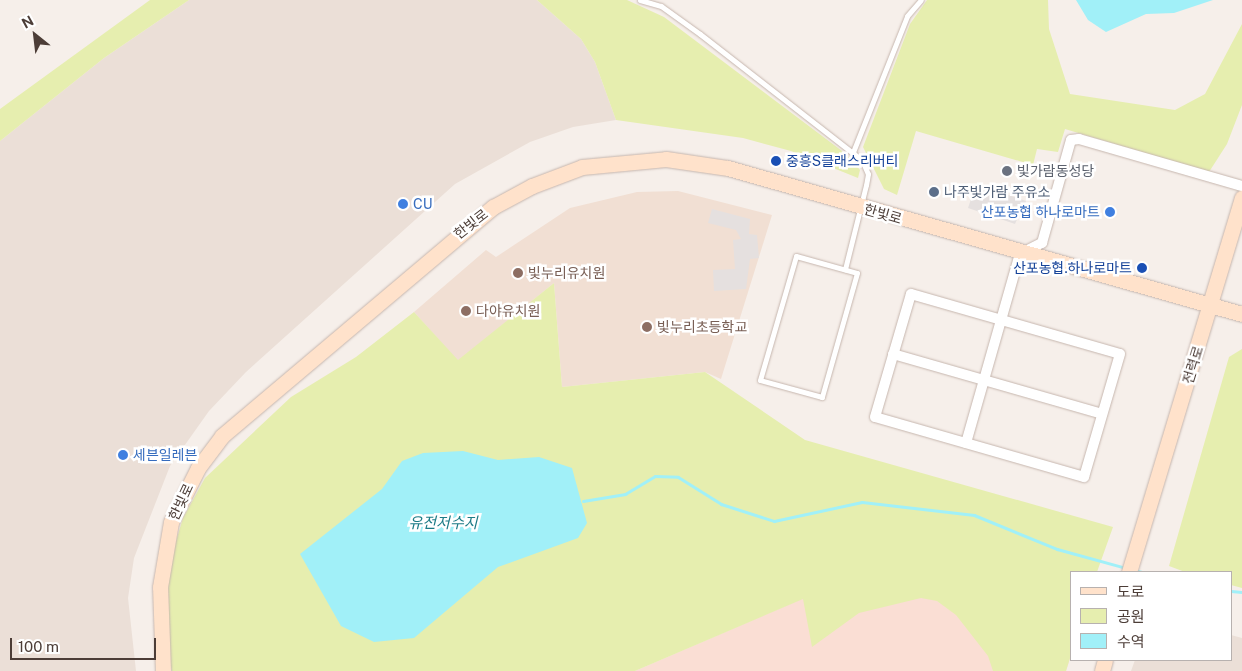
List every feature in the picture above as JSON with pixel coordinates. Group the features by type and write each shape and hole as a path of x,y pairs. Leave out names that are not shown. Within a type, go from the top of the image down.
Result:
{"street":[{"path":"966,443 1020,254 1042,243 1064,153 1074,138 1242,186"},
{"name":"한빛로","path":"163,671 158,612 164,550 171,522 198,468 241,416 492,207 532,186 582,167 666,159 728,168 1020,254 1242,314"},
{"name":"전력로","path":"1129,571 1212,305 1242,198"},
{"path":"911,294 1000,319 1120,354 1084,477 875,417 911,294"},
{"path":"893,354 1102,414"}],"lane":[{"path":"640,0 661,6 853,152 868,174 845,270"},
{"path":"853,152 907,16 921,0"},
{"path":"796,256 845,270 857,273 822,397 760,380 796,256"}],"shaded area":[{"path":"189,0 537,0 581,39 595,62 616,120 573,127 530,142 455,184 246,372 209,411 170,466 134,558 128,598 136,671 0,671 0,141 104,58"},
{"path":"976,184 1026,201 1024,209 1032,212 1030,218 1018,217 1015,224 968,208"},
{"name":"빛누리초등학교","path":"678,191 772,215 721,379 705,372 562,387 554,283 458,361 414,312 486,250 496,257 570,208 637,192"},
{"path":"712,209 750,219 749,234 757,235 759,258 750,259 746,289 714,291 713,270 735,269 733,240 741,239 736,230 708,223"},
{"path":"894,559 1070,654 1066,671 635,671"},
{"path":"1232,635 1242,638 1242,671 1131,671 1135,661 1232,661"}],"green space":[{"path":"150,0 189,0 104,58 0,141 0,109"},
{"path":"537,0 627,0 664,17 846,154 860,170 858,178 791,151 743,138 616,120 595,62 581,39"},
{"path":"927,0 1048,0 1049,29 1070,94 1175,110 1205,94 1242,24 1242,105 1227,144 1209,172 1065,129 1058,152 1037,149 1033,165 916,131 897,195 884,189 863,147 910,24"},
{"path":"554,283 562,387 705,372 805,440 1113,527 1097,571 1070,571 1070,658 1066,671 993,671 988,656 956,615 937,601 921,598 859,613 812,647 803,599 635,671 172,671 167,650 166,574 183,518 205,478 291,397 356,357 414,312 458,360"},
{"path":"1242,349 1242,588 1232,585 1232,571 1182,571 1169,566 1229,357"}],"water":[{"path":"1076,0 1213,0 1174,13 1146,14 1106,32 1088,20"},
{"name":"유전저수지","path":"463,451 498,460 539,457 572,468 587,523 578,538 498,567 414,638 374,642 341,626 300,554 382,489 402,461 423,453"}],"waterway":[{"path":"583,501 625,494 655,476 678,477 721,504 774,521 862,502 974,515 1057,549 1126,568"},
{"path":"1134,570 1138,571"},
{"path":"1232,591 1242,592"}],"place":[{"name":"중흥S클래스리버티","path":"776,161"},
{"name":"빛가람동성당","path":"1007,171"},
{"name":"나주빛가람 주유소","path":"934,192"},
{"name":"CU","path":"403,204"},
{"name":"산포농협 하나로마트","path":"1110,212"},
{"name":"산포농협.하나로마트","path":"1142,268"},
{"name":"빛누리유치원","path":"518,273"},
{"name":"다야유치원","path":"466,311"},
{"name":"빛누리초등학교","path":"647,327"},
{"name":"세븐일레븐","path":"123,455"}]}
